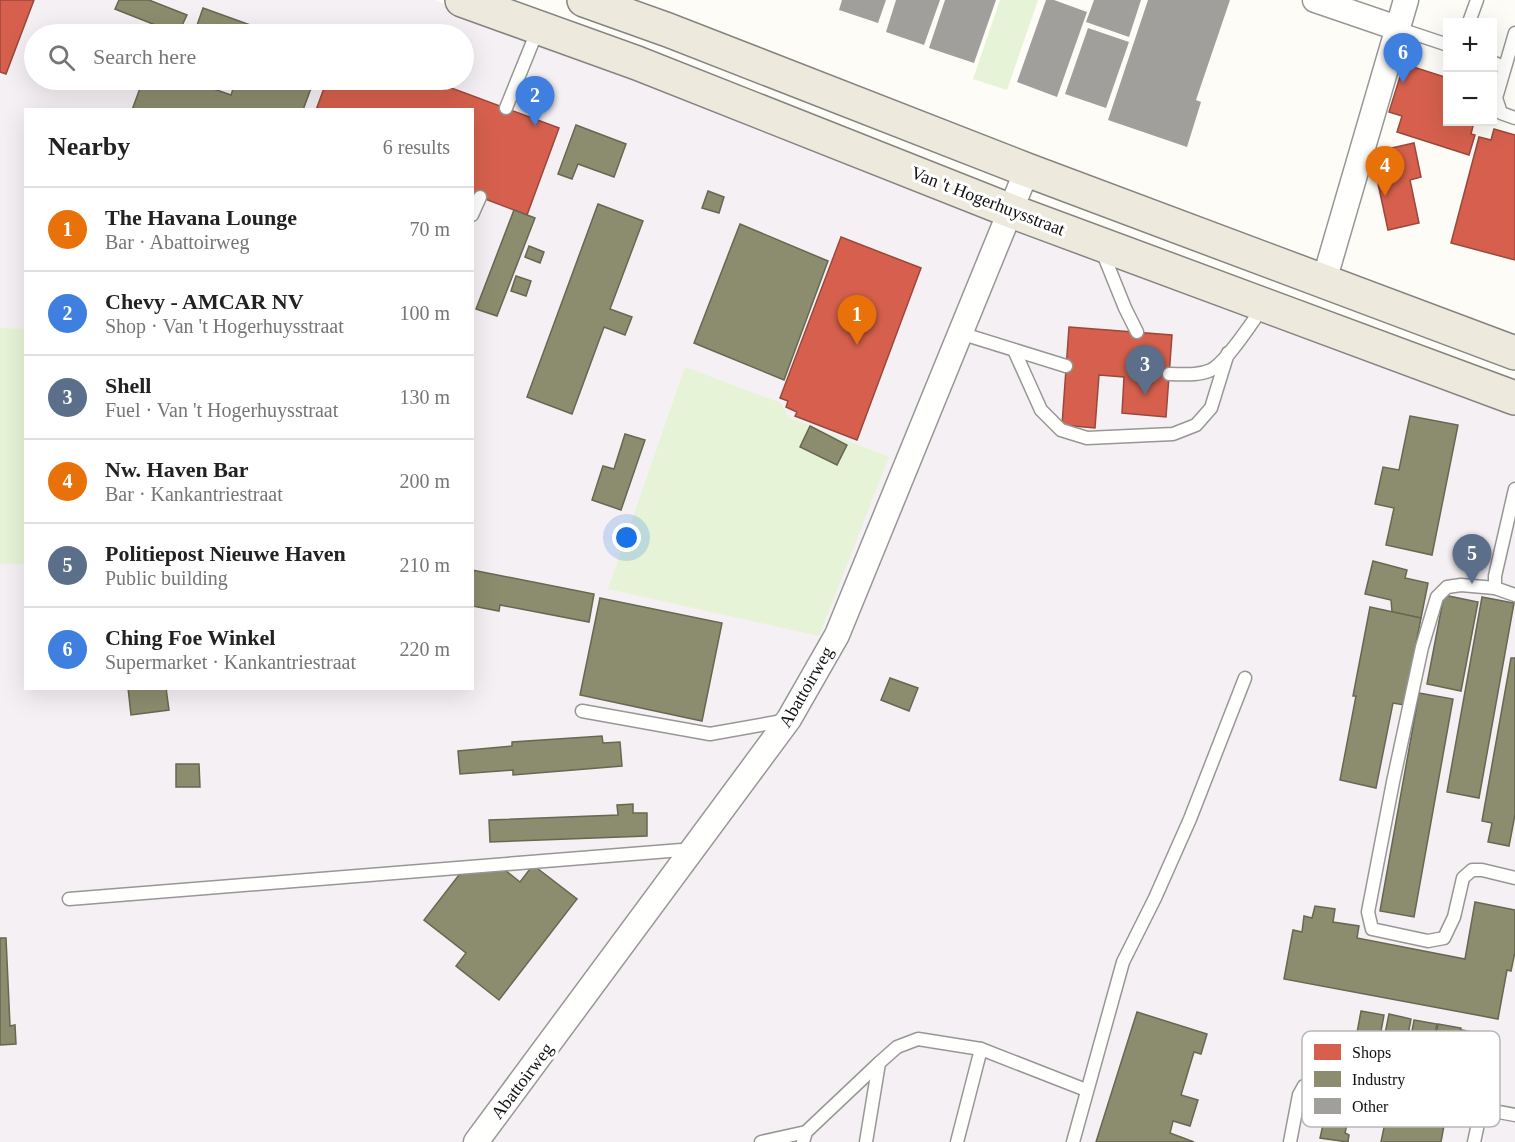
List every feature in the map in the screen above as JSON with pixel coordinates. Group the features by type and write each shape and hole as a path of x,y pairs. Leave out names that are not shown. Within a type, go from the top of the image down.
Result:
{"main road":[{"name":"Van 't Hogerhuysstraat","path":"462,0 637,63 1011,211 1515,398"},
{"path":"584,0 668,30 1027,170 1515,353"}],"street":[{"path":"1315,0 1397,28"},
{"path":"1324,280 1406,0"},
{"name":"Abattoirweg","path":"476,1142 789,719 837,634 1027,170"}],"lane":[{"path":"1470,18 1477,0"},
{"path":"506,108 538,28"},
{"path":"1397,28 1443,43"},
{"path":"1515,33 1498,64 1496,98 1501,113 1515,118"},
{"path":"474,210 480,197"},
{"path":"1100,244 1137,333"},
{"path":"1169,374 1195,375 1213,369 1264,305"},
{"path":"960,333 1066,366"},
{"path":"1014,350 1041,410 1061,430 1087,438 1173,434 1196,425 1211,408 1228,353"},
{"path":"1495,588 1495,576 1515,489"},
{"path":"1515,595 1495,588 1461,585 1447,587 1437,597 1422,647 1393,782 1368,912 1372,929 1428,941 1444,938 1454,917 1463,878 1472,870 1482,870 1515,878"},
{"path":"1073,1142 1123,962 1155,898 1190,819 1245,678"},
{"path":"582,711 710,734 789,719"},
{"path":"69,899 695,849"},
{"path":"761,1142 805,1137 897,1047 918,1039 981,1048 1086,1090"},
{"path":"957,1142 981,1048"},
{"path":"866,1142 879,1063"},
{"path":"1290,1142 1302,1090"},
{"path":"1500,1113 1515,1115"},
{"path":"1474,1142 1477,1127"}],"shaded area":[{"path":"0,0 434,0 1515,401 1515,1142 0,1142"}],"green space":[{"path":"1000,0 1038,0 1007,90 973,79"},
{"path":"0,328 24,329 24,564 0,564"},
{"path":"685,367 781,403 788,417 889,457 819,636 608,589"}],"building: Shops":[{"path":"0,0 34,0 6,74 0,72"},
{"path":"1404,64 1443,76 1443,126 1473,126 1471,134 1475,135 1469,155 1397,132 1402,116 1389,112"},
{"path":"323,90 457,90 559,128 527,215 474,195 474,108 317,108"},
{"path":"1494,129 1515,135 1515,260 1451,243 1479,137 1491,140"},
{"path":"1414,143 1421,177 1410,180 1419,223 1388,230 1377,179 1392,176 1387,149"},
{"path":"841,237 921,268 857,440 795,416 797,412 786,407 788,401 780,398"},
{"path":"1069,327 1172,335 1166,417 1122,413 1124,377 1099,375 1095,428 1062,425"}],"building: Industry":[{"path":"119,0 149,0 187,15 183,24 153,24 115,9"},
{"path":"203,8 247,24 197,24"},
{"path":"139,90 217,90 231,95 233,90 310,90 304,108 133,108"},
{"path":"576,125 626,144 614,177 578,164 572,179 558,174"},
{"path":"708,191 724,197 719,213 702,208"},
{"path":"598,204 643,221 610,309 632,317 625,335 604,327 572,414 527,397"},
{"path":"514,210 535,218 497,316 476,309"},
{"path":"740,224 828,261 784,380 694,343"},
{"path":"529,246 544,252 540,263 525,257"},
{"path":"516,276 531,281 526,296 511,291"},
{"path":"1410,416 1458,425 1432,555 1386,545 1394,508 1375,504 1383,467 1399,470"},
{"path":"810,426 847,445 837,465 800,447"},
{"path":"625,434 645,440 621,510 592,500 603,466 614,469"},
{"path":"1373,561 1407,570 1405,578 1428,583 1421,618 1392,612 1391,600 1365,594"},
{"path":"474,570 594,594 589,622 500,605 499,611 474,606"},
{"path":"1444,595 1478,602 1461,691 1427,684"},
{"path":"1482,597 1514,603 1479,798 1447,792"},
{"path":"600,598 722,623 702,721 580,695"},
{"path":"1370,607 1421,618 1404,705 1393,703 1376,788 1340,780"},
{"path":"1511,658 1515,658 1515,815 1509,846 1488,842 1492,823 1482,821"},
{"path":"890,678 918,688 909,711 881,700"},
{"path":"128,690 166,690 169,710 131,715"},
{"path":"1419,693 1453,699 1414,917 1380,911"},
{"path":"602,736 603,743 620,742 622,766 513,775 513,770 460,774 458,751 512,746 512,742"},
{"path":"176,764 199,764 200,787 176,787"},
{"path":"633,804 633,813 647,813 647,836 490,842 489,820 618,815 617,805"},
{"path":"533,865 577,899 499,1000 456,966 466,953 424,920 459,875 500,866 520,882"},
{"path":"1475,902 1515,910 1515,952 1511,971 1507,970 1498,1019 1284,979 1293,930 1302,932 1304,916 1312,918 1315,906 1335,909 1333,922 1359,926 1357,938 1465,959"},
{"path":"0,938 6,938 10,1026 15,1025 16,1044 0,1045"},
{"path":"1361,1011 1384,1015 1381,1031 1357,1031"},
{"path":"1137,1012 1207,1034 1201,1054 1194,1052 1181,1095 1198,1100 1190,1126 1173,1121 1170,1133 1194,1142 1096,1142"},
{"path":"1389,1014 1411,1019 1409,1031 1386,1031"},
{"path":"1414,1020 1437,1024 1436,1031 1412,1031"},
{"path":"1438,1024 1461,1028 1460,1031 1437,1031"},
{"path":"1322,1127 1346,1127 1345,1133 1349,1135 1348,1142 1320,1138"},
{"path":"1384,1127 1444,1127 1441,1142 1381,1142"}],"building: Other":[{"path":"842,0 886,0 878,23 839,10"},
{"path":"896,0 940,0 924,45 886,32"},
{"path":"945,0 996,0 974,63 929,48"},
{"path":"1046,0 1054,0 1087,12 1057,97 1017,82"},
{"path":"1094,0 1141,0 1129,37 1086,22"},
{"path":"1148,0 1230,0 1196,100 1201,102 1187,147 1108,120"},
{"path":"1088,28 1129,42 1106,108 1065,94"}],"place":[{"name":"Ching Foe Winkel","path":"1403,83"},
{"name":"Chevy - AMCAR NV","path":"535,126"},
{"name":"Nw. Haven Bar","path":"1385,196"},
{"name":"The Havana Lounge","path":"857,345"},
{"name":"Shell","path":"1145,395"},
{"name":"Politiepost Nieuwe Haven","path":"1472,584"}]}
